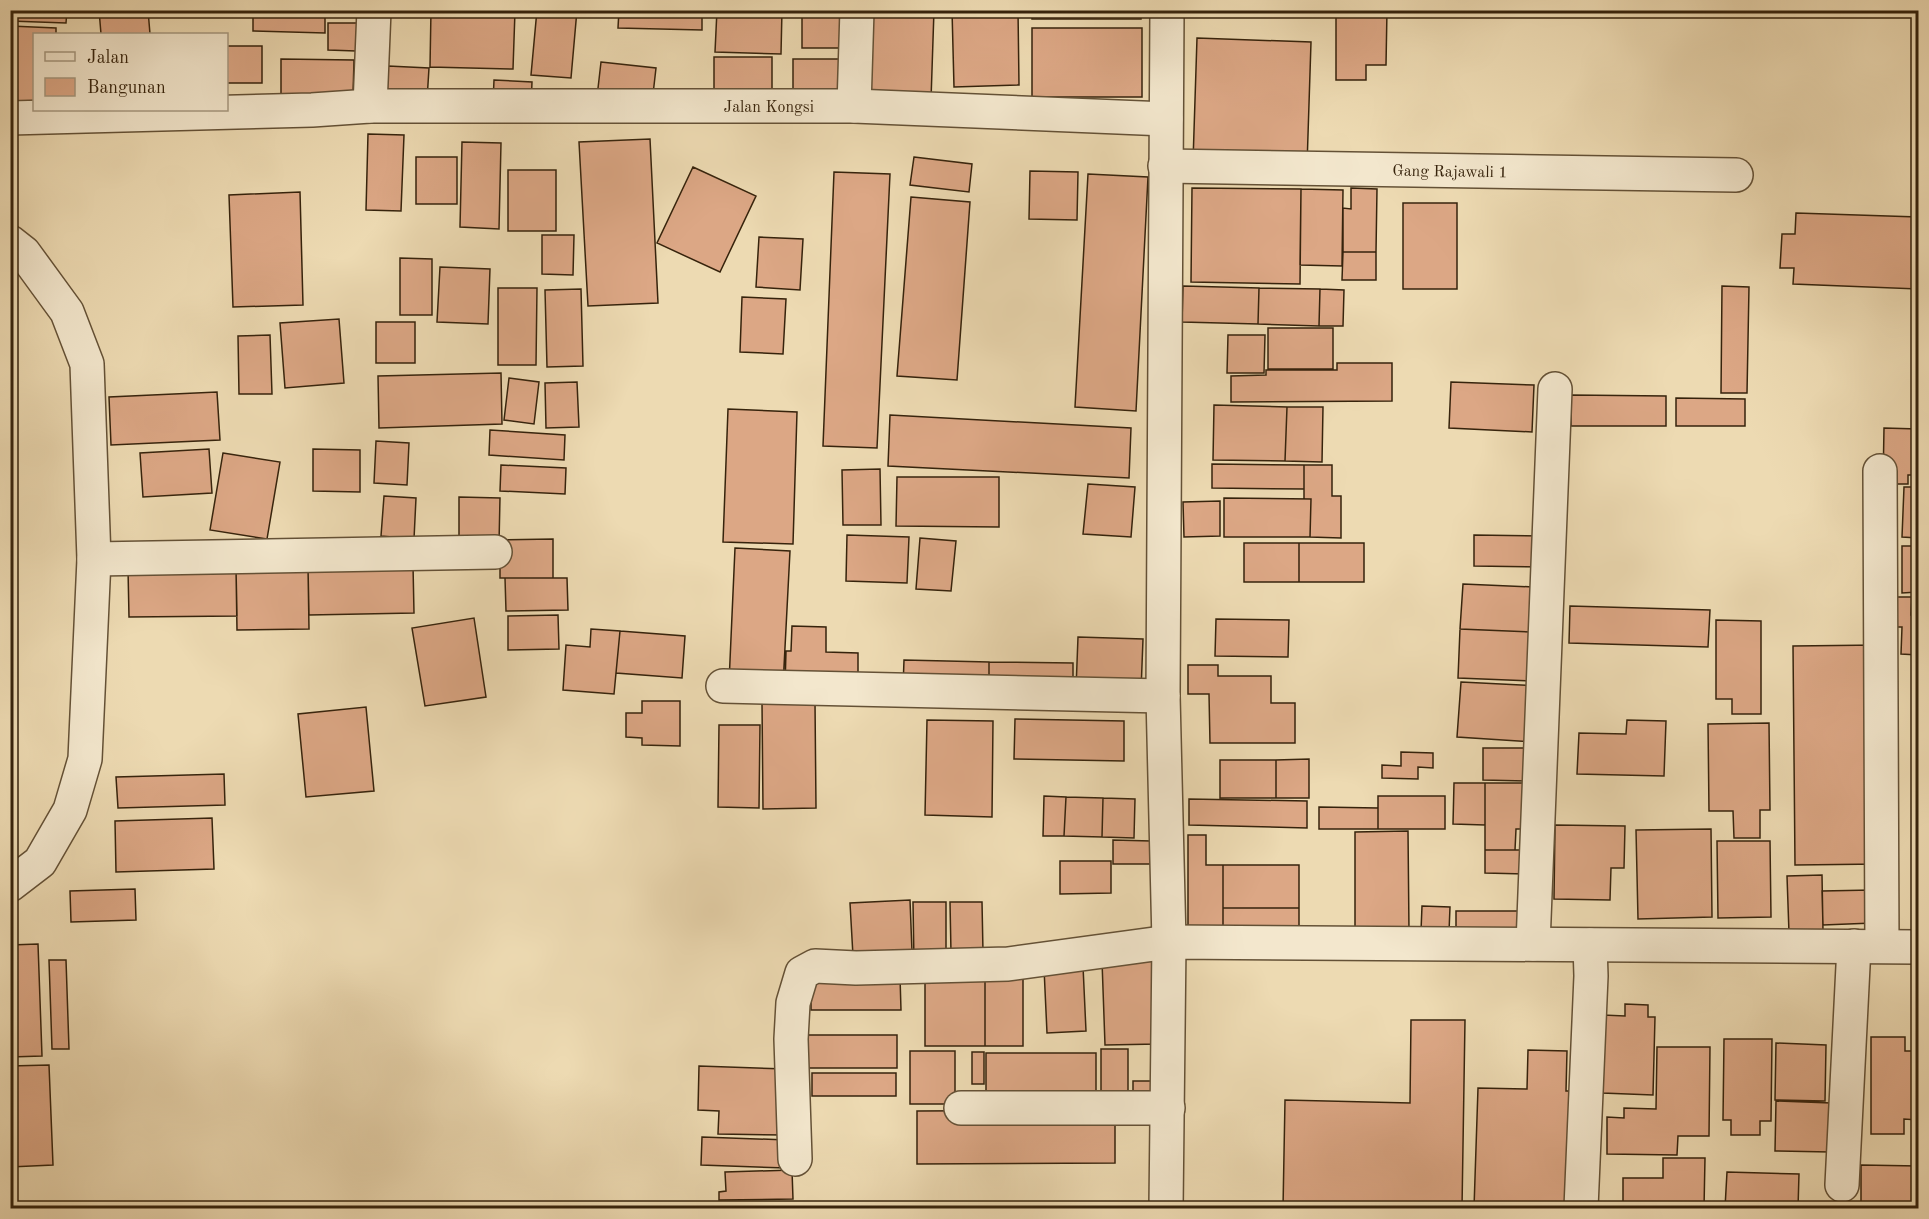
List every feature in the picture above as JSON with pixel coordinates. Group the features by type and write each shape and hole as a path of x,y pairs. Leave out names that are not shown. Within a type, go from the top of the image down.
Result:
{"street":[{"path":"370,106 374,10"},
{"path":"854,106 857,10"},
{"path":"1166,1209 1169,942 1162,696 1167,10"},
{"name":"Jalan Kongsi","path":"10,118 312,110 370,106 854,106 1166,119"},
{"name":"Gang Rajawali 1","path":"1165,166 1736,174"},
{"path":"10,242 24,253 67,312 87,364 94,559 85,759 70,810 40,862 10,885"},
{"path":"1533,944 1556,389"},
{"path":"1842,1185 1868,946 1880,471"},
{"path":"94,559 495,552"},
{"path":"723,686 1162,696"},
{"path":"795,1160 791,1040 793,1003 802,973 815,966 856,968 1008,964 1169,942 1918,947"},
{"path":"1581,1209 1591,987 1590,945"},
{"path":"961,1108 1168,1108"}],"building":[{"path":"10,10 67,10 66,23 10,21"},
{"path":"99,10 148,10 150,33 101,33"},
{"path":"253,10 325,10 325,33 253,31"},
{"path":"431,10 515,11 513,69 430,67"},
{"path":"537,10 577,10 571,78 531,75"},
{"path":"619,10 702,10 702,30 618,28"},
{"path":"717,10 782,10 781,54 715,52"},
{"path":"802,10 852,10 852,48 802,48"},
{"path":"864,10 934,10 931,100 861,98"},
{"path":"952,10 1018,10 1019,85 954,87"},
{"path":"1032,10 1141,10 1141,19 1032,19"},
{"path":"1201,10 1314,10 1314,15"},
{"path":"1336,10 1387,10 1386,65 1366,65 1366,80 1336,80"},
{"path":"328,23 357,23 356,51 328,50"},
{"path":"10,26 56,28 56,33 33,33 33,103 10,103"},
{"path":"1032,28 1142,28 1142,97 1032,97"},
{"path":"1197,38 1311,42 1307,166 1193,162"},
{"path":"228,46 262,46 262,83 228,83"},
{"path":"714,57 772,57 772,100 714,100"},
{"path":"281,59 354,60 353,96 281,95"},
{"path":"793,59 846,59 847,100 793,100"},
{"path":"601,62 656,68 652,103 597,97"},
{"path":"388,66 429,68 427,100 386,99"},
{"path":"494,80 532,82 531,106 493,103"},
{"path":"368,134 404,135 401,211 366,210"},
{"path":"650,139 658,303 588,306 579,142"},
{"path":"462,142 501,143 499,229 460,227"},
{"path":"416,157 457,157 457,204 416,204"},
{"path":"914,157 972,164 969,192 910,185"},
{"path":"693,167 756,196 720,272 657,243"},
{"path":"508,170 556,170 556,231 508,231"},
{"path":"1030,171 1078,172 1077,220 1029,219"},
{"path":"834,172 890,174 877,448 823,446"},
{"path":"1088,174 1148,177 1136,411 1075,407"},
{"path":"1192,188 1301,189 1300,284 1191,282"},
{"path":"1351,188 1377,189 1376,252 1343,252 1343,208 1351,209"},
{"path":"1301,189 1343,190 1342,266 1300,265"},
{"path":"300,192 303,305 233,307 229,195"},
{"path":"911,197 970,202 957,380 897,376"},
{"path":"1403,203 1457,203 1457,289 1403,289"},
{"path":"1796,213 1918,217 1918,289 1793,284 1794,268 1780,268 1782,234 1795,234"},
{"path":"542,235 574,235 573,275 542,274"},
{"path":"759,237 803,239 800,290 756,287"},
{"path":"1343,252 1376,252 1376,280 1342,280"},
{"path":"400,258 432,259 432,315 400,315"},
{"path":"440,267 490,269 488,324 437,322"},
{"path":"1183,286 1259,288 1258,324 1182,322"},
{"path":"1722,286 1749,287 1747,393 1721,393"},
{"path":"498,288 537,288 536,365 498,365"},
{"path":"1259,288 1320,289 1319,326 1258,324"},
{"path":"581,289 583,366 547,367 545,290"},
{"path":"1320,289 1344,290 1343,326 1319,326"},
{"path":"742,297 786,299 783,354 740,352"},
{"path":"339,319 344,383 285,388 280,323"},
{"path":"376,322 415,322 415,363 376,363"},
{"path":"1268,328 1333,328 1333,369 1268,369"},
{"path":"270,335 272,394 239,394 238,336"},
{"path":"1228,335 1265,335 1264,373 1227,373"},
{"path":"1337,363 1392,363 1392,401 1231,402 1231,376 1266,375 1266,370 1337,370"},
{"path":"501,373 502,424 379,428 378,376"},
{"path":"509,378 539,382 534,424 504,420"},
{"path":"577,382 579,427 546,428 545,383"},
{"path":"1451,382 1534,385 1532,432 1449,428"},
{"path":"217,392 220,440 111,445 109,397"},
{"path":"1571,395 1666,396 1666,426 1571,426"},
{"path":"1676,398 1745,399 1745,426 1676,426"},
{"path":"1214,405 1287,407 1285,461 1213,460"},
{"path":"1287,407 1323,407 1322,462 1285,461"},
{"path":"728,409 797,412 793,544 723,542"},
{"path":"890,415 1131,428 1129,478 888,466"},
{"path":"1884,428 1918,429 1918,475 1908,475 1908,484 1883,484"},
{"path":"490,430 565,435 564,460 489,455"},
{"path":"376,441 409,443 407,485 374,483"},
{"path":"209,449 212,493 143,497 140,453"},
{"path":"313,449 360,450 360,492 313,491"},
{"path":"223,453 280,462 267,539 210,530"},
{"path":"1212,464 1304,465 1304,489 1212,488"},
{"path":"501,465 566,468 565,494 500,491"},
{"path":"1304,465 1332,465 1332,496 1341,496 1341,538 1310,537 1311,499 1304,499"},
{"path":"880,469 881,525 843,525 842,470"},
{"path":"897,477 999,477 999,527 896,526"},
{"path":"1088,484 1135,487 1131,537 1083,534"},
{"path":"1904,487 1918,487 1918,538 1902,537"},
{"path":"384,496 416,498 414,539 381,536"},
{"path":"459,497 500,498 499,543 459,542"},
{"path":"1224,498 1311,499 1310,537 1224,537"},
{"path":"1220,501 1220,536 1184,537 1183,502"},
{"path":"847,535 909,537 907,583 846,581"},
{"path":"1474,535 1546,536 1546,567 1474,566"},
{"path":"920,538 956,541 951,591 916,589"},
{"path":"553,539 553,578 500,578 500,540"},
{"path":"1244,543 1299,543 1299,582 1244,582"},
{"path":"1299,543 1364,543 1364,582 1299,582"},
{"path":"1902,546 1918,546 1918,592 1902,593"},
{"path":"735,548 790,551 783,686 729,683"},
{"path":"413,565 414,613 309,615 308,567"},
{"path":"308,567 309,629 237,630 236,568"},
{"path":"236,568 237,616 129,617 128,569"},
{"path":"505,578 567,578 568,610 506,611"},
{"path":"1463,584 1533,587 1531,632 1460,629"},
{"path":"1892,597 1912,597 1911,615 1918,615 1918,655 1901,654 1902,627 1891,627"},
{"path":"1570,606 1710,610 1708,647 1569,643"},
{"path":"558,615 559,649 508,650 508,616"},
{"path":"474,618 486,697 425,706 412,628"},
{"path":"1216,619 1289,620 1288,657 1215,656"},
{"path":"1716,620 1761,621 1761,714 1732,714 1732,699 1716,699"},
{"path":"792,626 826,627 826,652 858,653 858,687 785,686 786,651 791,651"},
{"path":"591,629 620,631 614,694 563,690 566,645 590,647"},
{"path":"1460,629 1531,632 1529,681 1458,678"},
{"path":"620,631 685,636 682,678 616,673"},
{"path":"1078,637 1143,639 1141,691 1076,689"},
{"path":"1879,645 1880,864 1795,865 1793,646"},
{"path":"904,660 989,662 989,689 903,688"},
{"path":"989,662 1073,663 1073,690 989,689"},
{"path":"1188,665 1218,665 1218,676 1271,676 1271,703 1295,703 1295,743 1210,743 1209,694 1188,694"},
{"path":"1461,682 1539,686 1535,742 1457,737"},
{"path":"642,701 680,701 680,746 642,745 642,738 626,737 626,713 642,713"},
{"path":"815,702 816,808 763,809 762,703"},
{"path":"366,707 374,791 306,797 298,714"},
{"path":"1015,719 1124,721 1124,761 1014,759"},
{"path":"927,720 993,721 992,817 925,815"},
{"path":"1627,720 1666,721 1664,776 1577,774 1579,733 1626,734"},
{"path":"1769,723 1770,810 1760,810 1760,838 1734,838 1733,811 1709,811 1708,724"},
{"path":"719,725 760,725 759,808 718,807"},
{"path":"1483,748 1531,748 1530,781 1483,780"},
{"path":"1401,752 1433,753 1433,768 1418,767 1418,779 1382,778 1382,765 1401,766"},
{"path":"1309,759 1309,798 1276,798 1276,760"},
{"path":"1220,760 1276,760 1276,798 1220,798"},
{"path":"224,774 225,805 118,808 116,777"},
{"path":"1454,783 1485,783 1485,825 1453,824"},
{"path":"1485,783 1531,783 1530,829 1516,829 1515,850 1485,850"},
{"path":"1044,796 1066,797 1064,836 1043,836"},
{"path":"1378,796 1445,796 1445,829 1378,829"},
{"path":"1066,797 1103,798 1102,837 1064,836"},
{"path":"1103,798 1135,799 1134,838 1102,837"},
{"path":"1189,799 1307,801 1307,828 1189,825"},
{"path":"1319,807 1378,808 1378,829 1319,829"},
{"path":"212,818 214,869 116,872 115,821"},
{"path":"1917,819 1918,869 1916,869"},
{"path":"1555,825 1625,826 1624,868 1611,868 1610,900 1554,899"},
{"path":"1711,829 1712,917 1638,919 1636,830"},
{"path":"1408,831 1409,931 1355,931 1355,832"},
{"path":"1188,835 1206,835 1206,865 1223,865 1223,937 1188,937"},
{"path":"1113,840 1151,841 1151,864 1113,864"},
{"path":"1717,841 1770,841 1771,917 1718,918"},
{"path":"1485,850 1525,850 1525,874 1485,873"},
{"path":"1060,861 1111,861 1111,893 1060,894"},
{"path":"1223,865 1299,865 1299,908 1223,908"},
{"path":"1822,875 1823,932 1789,933 1787,876"},
{"path":"135,889 136,920 71,922 70,891"},
{"path":"1872,890 1873,923 1823,925 1822,891"},
{"path":"910,900 912,952 853,956 850,903"},
{"path":"913,902 946,902 946,963 914,963"},
{"path":"950,902 982,902 983,952 951,953"},
{"path":"1422,906 1450,907 1449,932 1421,931"},
{"path":"1223,908 1299,908 1299,937 1223,937"},
{"path":"1456,911 1528,911 1528,930 1456,930"},
{"path":"38,944 42,1056 10,1057 10,945"},
{"path":"1156,959 1158,1044 1105,1045 1102,961"},
{"path":"49,960 66,960 69,1049 52,1049"},
{"path":"1083,966 1086,1031 1047,1033 1044,968"},
{"path":"985,972 1023,972 1023,1046 985,1046"},
{"path":"985,972 985,1046 925,1046 925,973"},
{"path":"811,977 900,977 901,1010 811,1010"},
{"path":"1625,1004 1648,1005 1648,1017 1655,1017 1653,1095 1602,1093 1603,1015 1625,1016"},
{"path":"1411,1020 1465,1020 1462,1208 1283,1208 1285,1100 1410,1103"},
{"path":"806,1035 897,1035 897,1068 806,1068"},
{"path":"1871,1037 1905,1037 1905,1051 1918,1051 1918,1120 1904,1119 1904,1134 1871,1134"},
{"path":"1724,1039 1772,1039 1771,1121 1760,1121 1760,1135 1731,1135 1731,1120 1723,1120"},
{"path":"1776,1043 1826,1045 1825,1101 1775,1100"},
{"path":"1657,1047 1710,1047 1709,1136 1678,1136 1677,1155 1607,1154 1607,1117 1624,1118 1624,1108 1656,1109"},
{"path":"1101,1049 1128,1049 1128,1101 1101,1101"},
{"path":"1528,1050 1567,1051 1566,1091 1574,1091 1571,1208 1474,1208 1478,1088 1527,1089"},
{"path":"910,1051 955,1051 955,1104 910,1104"},
{"path":"972,1052 984,1052 984,1084 972,1084"},
{"path":"986,1053 1096,1053 1096,1102 986,1102"},
{"path":"49,1065 53,1165 10,1167 10,1066"},
{"path":"699,1066 786,1069 784,1135 718,1134 719,1111 698,1110"},
{"path":"812,1073 896,1073 896,1096 812,1096"},
{"path":"1133,1081 1165,1081 1133,1106"},
{"path":"1776,1101 1831,1103 1830,1152 1775,1151"},
{"path":"1115,1110 1115,1163 917,1164 917,1111"},
{"path":"702,1137 787,1140 786,1168 701,1165"},
{"path":"1663,1158 1705,1158 1704,1208 1623,1208 1623,1178 1663,1178"},
{"path":"1861,1165 1918,1166 1918,1208 1861,1208"},
{"path":"792,1170 793,1199 719,1200 719,1192 726,1191 725,1172"},
{"path":"1727,1172 1799,1174 1798,1208 1725,1208"}]}
